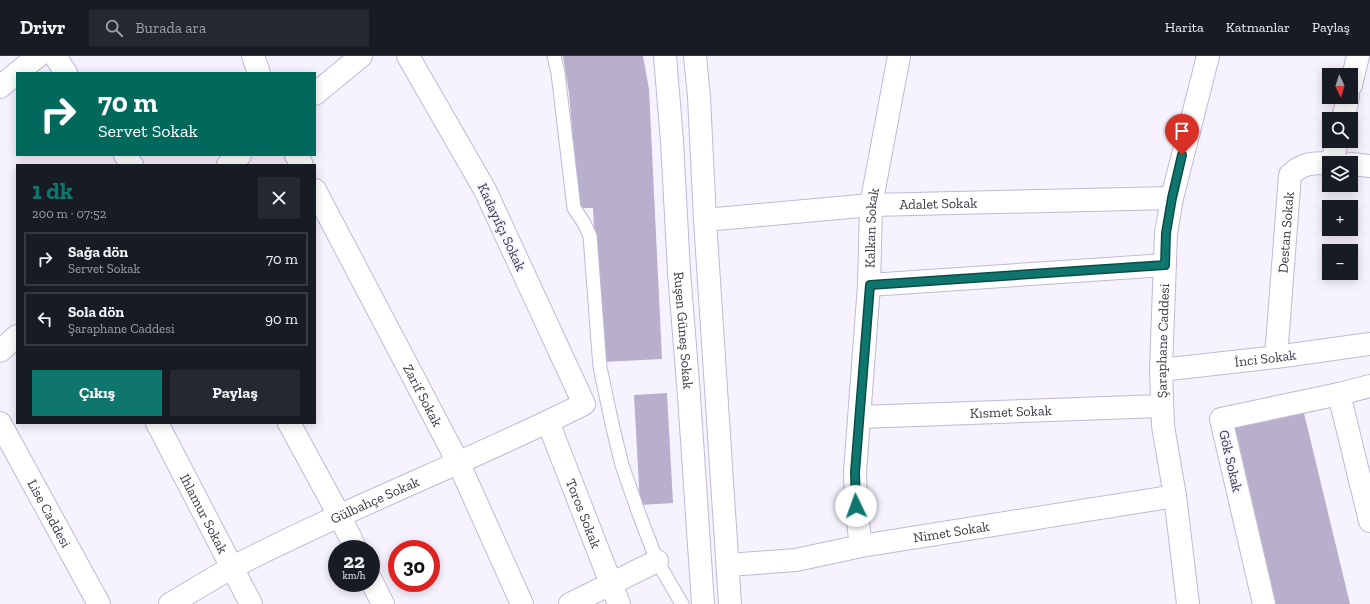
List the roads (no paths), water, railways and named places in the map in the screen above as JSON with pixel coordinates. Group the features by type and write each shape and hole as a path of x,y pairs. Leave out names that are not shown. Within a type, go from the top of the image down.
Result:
{"street":[{"path":"18,72 38,56"},
{"path":"55,56 65,72"},
{"path":"253,56 259,72"},
{"path":"316,93 361,56"},
{"name":"Kadayıfçı Sokak","path":"408,56 485,190 584,404"},
{"name":"Ruşen Güneş Sokak","path":"665,56 703,604"},
{"name":"Ruşen Güneş Sokak","path":"695,56 699,97 705,220 730,604"},
{"name":"Kalkan Sokak","path":"861,546 856,506 855,472 870,285 871,205 899,56"},
{"name":"Şaraphane Caddesi","path":"1188,604 1175,496 1161,406 1166,233 1172,198 1208,56"},
{"path":"1355,68 1358,56"},
{"path":"0,87 16,74"},
{"path":"229,164 239,156"},
{"name":"Destan Sokak","path":"1276,357 1290,175 1297,168 1308,163 1322,163"},
{"path":"1358,165 1370,166"},
{"name":"Zarif Sokak","path":"316,192 459,464 522,604"},
{"name":"Adalet Sokak","path":"676,222 871,205 1172,198"},
{"path":"870,285 1165,265"},
{"path":"0,351 16,337"},
{"name":"İnci Sokak","path":"1161,370 1276,357 1370,344"},
{"name":"Gök Sokak","path":"1264,604 1221,419 1370,386"},
{"path":"1338,394 1370,521"},
{"name":"Gülbahçe Sokak","path":"170,604 232,568 339,516 459,464 584,404"},
{"name":"Kısmet Sokak","path":"860,417 1161,406"},
{"name":"Toros Sokak","path":"548,422 619,604"},
{"name":"Lise Caddesi","path":"0,423 99,604"},
{"name":"Ihlamur Sokak","path":"158,424 251,604"},
{"path":"290,424 351,540"},
{"name":"Nimet Sokak","path":"728,566 796,560 861,546 1175,496"},
{"path":"570,604 657,560"},
{"path":"377,592 383,604"}],"lane":[{"path":"554,56 558,73 574,208 590,236 600,367 622,465 657,560 682,604"}]}
